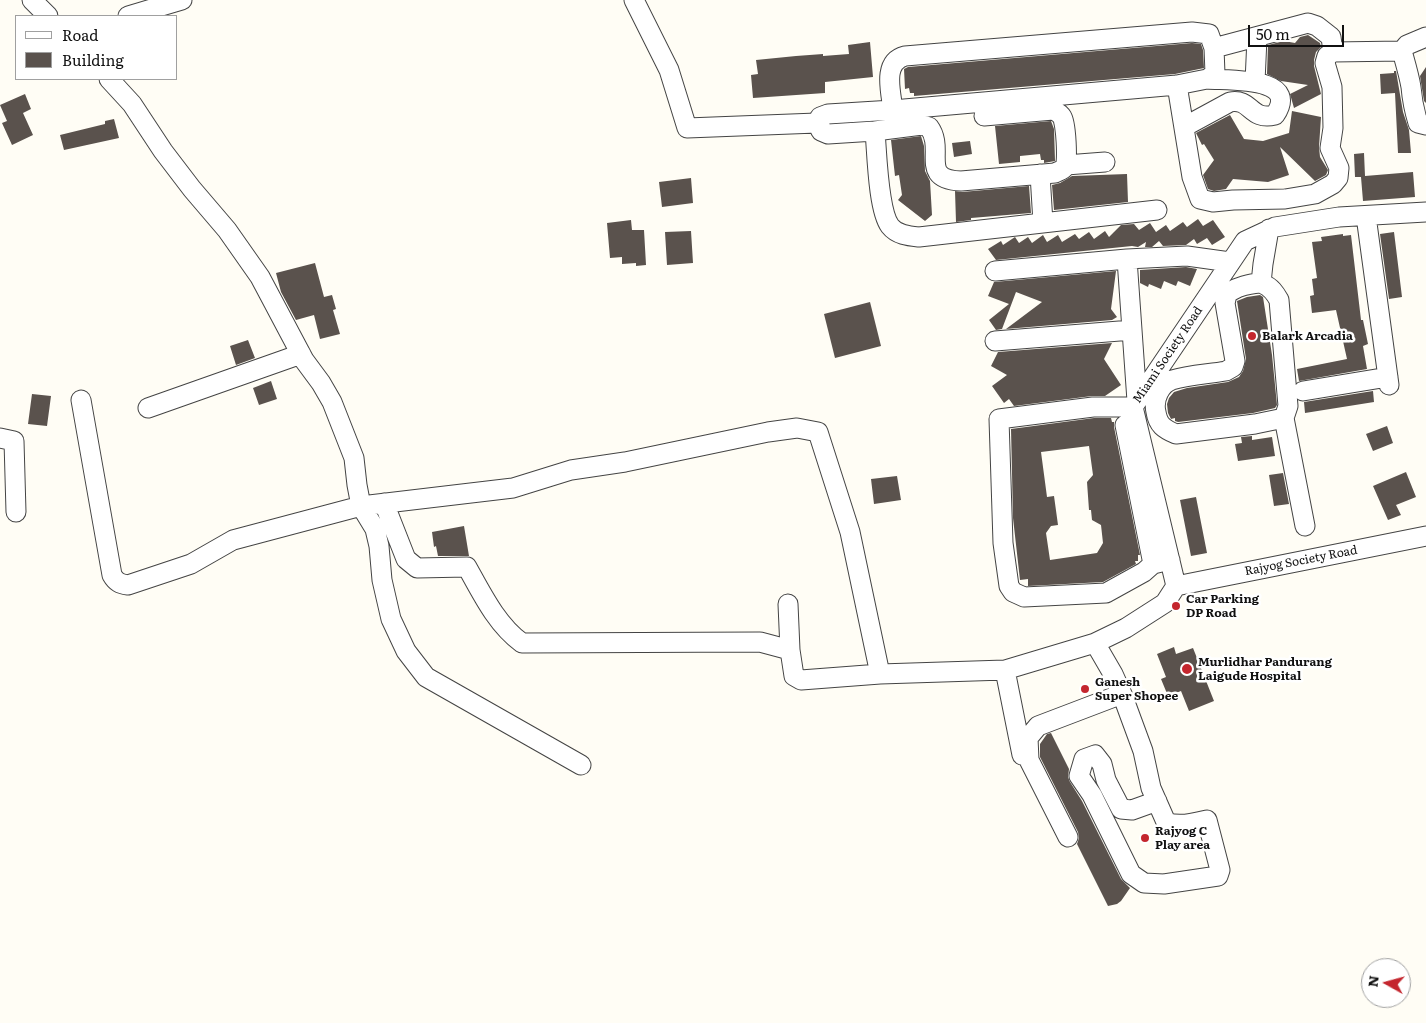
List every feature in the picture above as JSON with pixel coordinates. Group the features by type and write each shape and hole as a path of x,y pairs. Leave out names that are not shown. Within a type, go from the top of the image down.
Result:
{"street":[{"path":"32,0 47,15"},
{"path":"131,15 182,0"},
{"path":"634,0 669,70 688,128 817,123"},
{"path":"1214,48 1308,23 1316,26 1331,37 1333,52"},
{"path":"893,110 889,74 898,58 905,56 1192,32 1209,34 1214,48 1215,74 1207,80"},
{"path":"1177,84 1192,177 1200,199 1213,202 1270,200 1315,194 1333,184 1338,178 1339,173 1337,160 1331,153 1330,148 1333,128 1332,86 1325,63 1327,56 1333,52 1402,51 1407,45 1426,37"},
{"path":"1255,82 1257,38"},
{"path":"1402,51 1418,123 1426,125"},
{"path":"110,80 132,104 163,151 227,230 260,277 301,354 332,402 354,458 356,485 361,506 375,530 379,546 382,580 392,619 406,651 426,677 581,765"},
{"path":"817,123 820,117 828,114 893,110 1207,80 1268,84 1280,94 1282,100 1280,108 1275,115 1268,117 1256,116 1243,102 1238,101 1230,102 1184,127"},
{"path":"817,123 821,131 828,134 922,125 929,127 933,132 936,167 939,176 946,180 961,181 1054,173 1063,170 1066,165 1064,119 1058,113 1053,110 984,116"},
{"path":"875,131 883,211 891,227 907,236 919,237 1157,210"},
{"path":"1066,165 1105,162"},
{"path":"1040,174 1044,223"},
{"name":"Miami Society Road","path":"1176,586 1161,562 1130,405 1245,241 1275,227 1339,217 1426,212"},
{"path":"1303,391 1389,381 1366,216"},
{"path":"1261,283 1269,230"},
{"path":"995,271 1127,259 1187,256 1230,262"},
{"path":"1127,259 1132,330 1130,405 1093,407 999,419 1004,543 1009,586 1014,592 1024,597 1106,593 1161,562"},
{"path":"1284,418 1255,424 1176,434 1166,430 1159,423 1155,410 1155,400 1159,390 1170,380 1226,370 1232,367 1235,361 1225,303 1226,296 1231,291 1248,284 1261,283 1273,290 1279,300 1288,406 1284,418 1305,526"},
{"path":"995,341 1132,330"},
{"path":"148,408 301,354"},
{"path":"81,400 110,566 115,580 120,584 136,583 191,564 233,540 361,506 513,488 571,470 625,462 778,430 797,428 818,432 850,532 880,674"},
{"path":"0,438 14,441 16,512"},
{"path":"384,503 406,560 417,568 467,567 487,604 522,644 760,642 790,650"},
{"name":"Rajyog Society Road","path":"1176,586 1426,536"},
{"path":"788,604 790,650 794,676 801,680 880,674 1005,670 1095,644 1126,628 1165,603 1176,586"},
{"path":"1095,644 1113,674 1122,694 1143,751 1151,788 1157,801 1166,822 1184,824 1206,820 1220,870 1218,876 1144,883 1131,874 1092,795 1079,776 1084,759 1095,755 1102,764 1106,780 1121,808 1132,810 1157,801"},
{"path":"1005,670 1026,771"},
{"path":"1068,838 1028,760 1028,738 1038,726 1122,694"}],"building":[{"path":"1308,35 1320,43 1321,47 1316,52 1314,66 1321,94 1294,108 1290,94 1308,85 1281,81 1267,74 1268,45 1284,41 1295,43 1300,37"},
{"path":"870,42 873,77 825,82 825,93 753,98 751,75 758,74 756,60 823,54 823,56 849,54 848,45"},
{"path":"1192,43 1201,44 1204,68 1175,74 914,96 914,93 910,93 909,88 905,89 904,69 908,67"},
{"path":"1426,67 1426,103 1424,101 1420,76"},
{"path":"1396,71 1403,112 1409,130 1411,153 1398,153 1395,93 1381,94 1380,74 1394,73"},
{"path":"25,94 31,109 23,113 33,135 12,145 2,123 7,121 0,105"},
{"path":"1292,111 1321,117 1319,147 1320,157 1328,170 1326,175 1315,181 1280,147 1289,175 1268,182 1233,179 1226,189 1214,191 1208,189 1203,175 1214,160 1204,144 1202,145 1196,133 1230,115 1244,139 1263,141 1289,133"},
{"path":"114,119 119,138 64,150 60,135 105,124 105,121"},
{"path":"1051,121 1054,129 1055,161 1044,163 1044,160 1041,160 1040,154 1020,156 1020,162 999,164 995,126"},
{"path":"921,136 924,146 925,171 930,181 932,215 925,221 898,200 902,195 899,175 895,176 891,140"},
{"path":"970,141 972,154 954,157 952,143"},
{"path":"1364,153 1365,176 1413,172 1415,197 1363,201 1361,177 1355,177 1354,154"},
{"path":"1127,174 1128,202 1054,210 1052,185 1072,176"},
{"path":"691,178 693,203 662,207 659,182"},
{"path":"1029,186 1031,213 971,218 971,220 956,222 955,191"},
{"path":"1198,219 1203,226 1213,220 1225,237 1212,245 1207,238 1197,244 1194,239 1186,245 1163,246 1159,241 1152,247 1145,247 1146,242 1138,247 1132,246 996,260 988,249 1001,241 1003,245 1015,237 1019,243 1028,237 1032,243 1043,235 1047,242 1058,235 1062,242 1075,234 1079,239 1089,232 1094,239 1105,231 1109,237 1121,225 1134,224 1139,230 1150,223 1156,232 1166,225 1170,231 1183,222 1187,227"},
{"path":"631,220 632,230 644,230 646,265 636,266 636,263 622,264 622,257 610,258 607,223"},
{"path":"691,231 693,263 667,265 665,232"},
{"path":"1394,232 1402,297 1389,299 1380,234"},
{"path":"1343,234 1343,236 1351,235 1361,320 1363,320 1368,344 1363,346 1367,369 1299,381 1297,369 1347,359 1336,310 1312,313 1310,296 1314,295 1312,279 1317,278 1312,242 1322,241 1321,237"},
{"path":"315,263 324,297 332,295 336,309 333,310 340,334 320,339 314,315 296,320 281,292 276,273"},
{"path":"1186,267 1197,269 1190,286 1178,281 1176,286 1164,281 1161,289 1149,284 1148,287 1140,283 1140,270"},
{"path":"1116,271 1111,309 1117,317 1112,320 1006,329 1042,302 1016,292 1002,329 996,330 989,320 1009,304 988,296 994,282"},
{"name":"Balark Arcadia","path":"1260,295 1263,297 1272,355 1277,405 1275,408 1253,413 1178,422 1175,421 1175,418 1171,419 1167,404 1174,392 1187,388 1228,382 1239,377 1243,371 1246,359 1237,301"},
{"path":"870,302 881,346 835,358 824,314"},
{"path":"248,340 255,358 236,365 230,346"},
{"path":"1112,343 1104,359 1121,385 1105,396 1014,406 1009,399 1004,403 992,386 1007,375 991,366 998,352"},
{"path":"271,381 277,399 259,405 253,388"},
{"path":"1373,391 1374,402 1305,413 1304,402"},
{"path":"32,394 51,396 47,426 28,424"},
{"path":"1094,418 1111,418 1112,422 1114,422 1140,555 1138,555 1138,561 1135,561 1136,564 1103,582 1028,586 1028,579 1020,580 1013,518 1011,429","holes":["1089,446 1093,475 1087,482 1089,510 1091,510 1092,520 1101,525 1103,543 1097,553 1050,560 1046,533 1051,526 1058,525 1054,496 1047,497 1041,452"]},
{"path":"1387,426 1393,443 1373,451 1366,434"},
{"path":"1252,436 1252,440 1272,437 1275,456 1238,461 1235,444 1242,443 1241,437"},
{"path":"1406,472 1416,497 1396,505 1401,515 1388,520 1373,486"},
{"path":"1283,473 1289,504 1274,506 1269,475"},
{"path":"897,476 901,500 874,504 871,479"},
{"path":"1196,497 1207,553 1191,556 1180,500"},
{"path":"464,526 469,556 438,556 436,546 434,547 432,532"},
{"path":"1174,647 1176,654 1193,648 1214,701 1189,711 1181,691 1168,696 1161,679 1166,677 1157,654"},
{"path":"1051,733 1069,769 1068,777 1070,782 1082,801 1121,879 1130,888 1117,904 1108,906 1077,844 1078,832 1040,757 1040,744 1047,734"}],"place":[{"name":"Balark Arcadia","path":"1252,336"},
{"name":"Car Parking DP Road","path":"1176,606"},
{"name":"Murlidhar Pandurang Laigude Hospital","path":"1187,669"},
{"name":"Ganesh Super Shopee","path":"1085,689"},
{"name":"Rajyog C Play area","path":"1145,838"}]}
